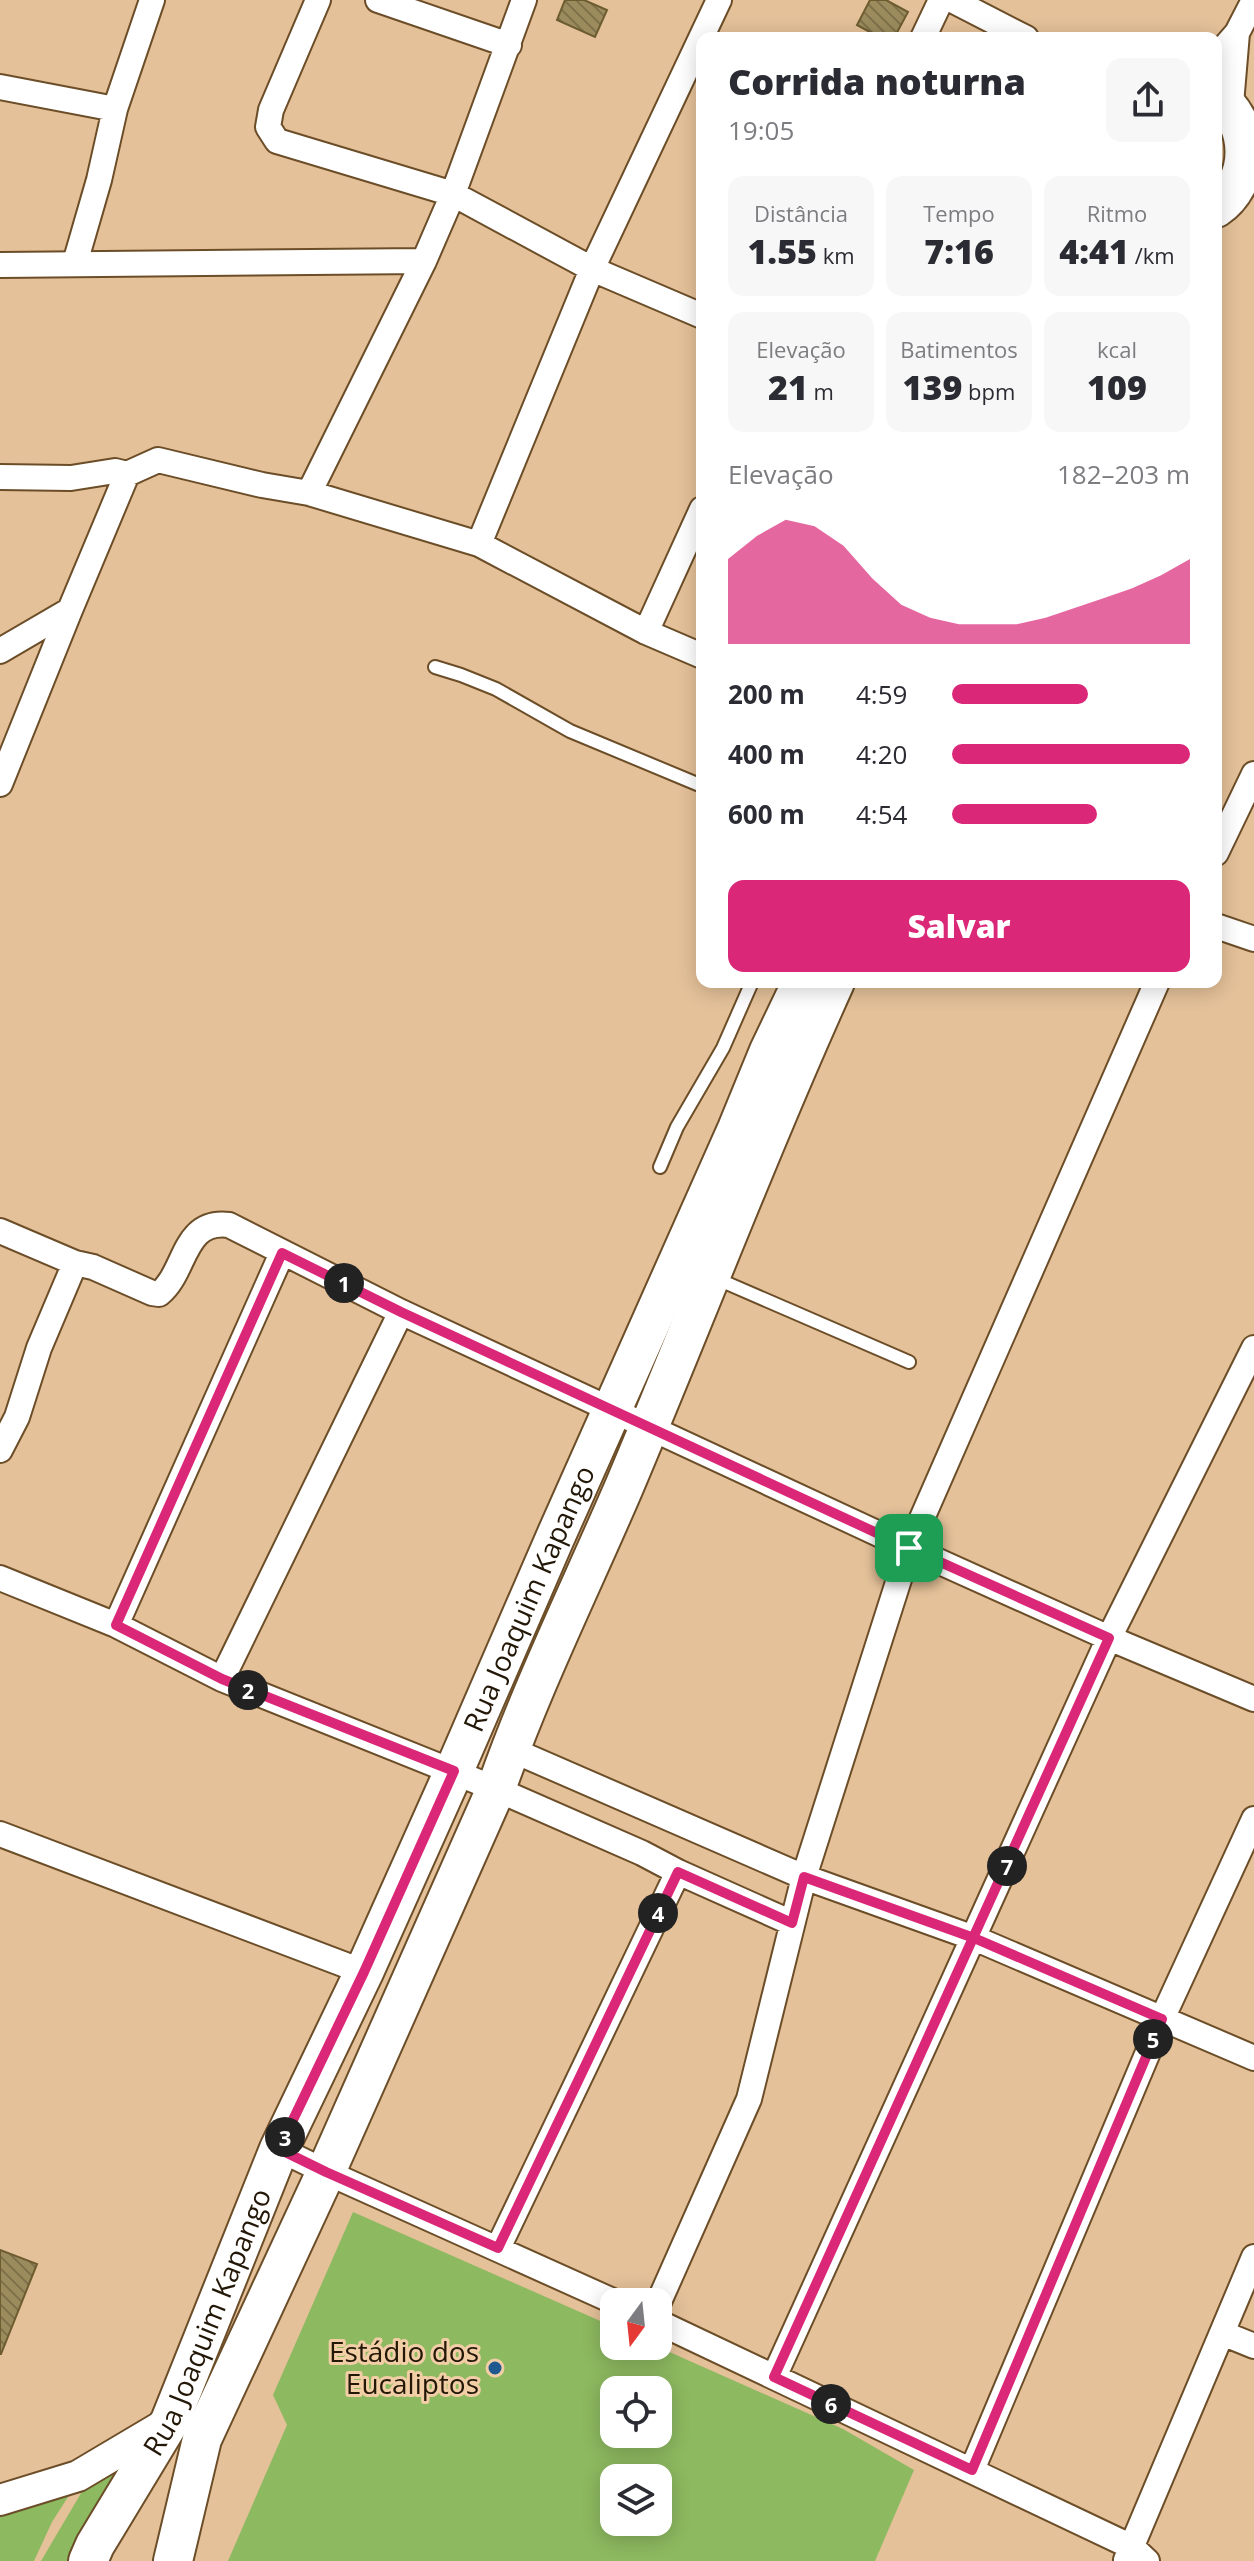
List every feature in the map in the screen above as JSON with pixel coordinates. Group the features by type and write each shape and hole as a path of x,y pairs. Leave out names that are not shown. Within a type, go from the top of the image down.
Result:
{"main road":[{"path":"1235,199 1252,160 1252,140 1236,111"},
{"name":"Rua Joaquim Kapango","path":"88,2561 170,2421 279,2149 364,1972 799,988"},
{"name":"Rua Joaquim Kapango","path":"173,2561 202,2439 326,2172 496,1789 510,1749 712,1277 729,1227 794,1072 832,988"}],"street":[{"path":"75,263 115,109 152,0"},
{"path":"318,0 271,110 268,127 277,141 453,194 592,269 696,313"},
{"path":"378,0 509,45"},
{"path":"309,493 424,261 453,194 524,0"},
{"path":"704,32 719,0"},
{"path":"926,32 941,0"},
{"path":"952,0 1014,32"},
{"path":"1222,50 1237,33 1254,0"},
{"path":"1236,111 1237,33"},
{"path":"479,544 592,269 696,49"},
{"path":"0,87 115,109"},
{"path":"0,265 424,261"},
{"path":"0,477 71,478 115,471 127,474 158,460 309,493 479,544 646,632 696,653"},
{"path":"0,784 127,474"},
{"path":"646,632 696,522"},
{"path":"0,651 70,610"},
{"path":"1222,841 1254,774"},
{"path":"1222,928 1254,939"},
{"path":"665,2288 749,2099 804,1877 909,1548 1154,988"},
{"path":"0,1231 159,1294 168,1285 187,1246 206,1227 218,1223 229,1225 401,1312 612,1411 1109,1638 1254,1699"},
{"path":"116,1625 282,1253"},
{"path":"0,1450 8,1413 75,1263"},
{"path":"222,1679 401,1312"},
{"path":"774,2377 1109,1638 1254,1348"},
{"path":"0,1578 116,1625 222,1679 496,1789 792,1923"},
{"path":"510,1749 804,1877 974,1938 1254,2058"},
{"path":"972,2470 1162,2019 1254,1819"},
{"path":"0,1834 364,1972"},
{"path":"498,2248 678,1872"},
{"path":"279,2149 600,2295"},
{"path":"672,2329 972,2470 1135,2556 1254,2257"},
{"path":"1222,2333 1254,2346"},
{"path":"0,2500 78,2476 170,2421 202,2439"}],"lane":[{"path":"435,667 496,689 570,731 696,784"},
{"path":"660,1167 677,1127 723,1048 749,988"},
{"path":"712,1277 909,1362"}],"green space":[{"name":"Estádio dos Eucaliptos","path":"353,2212 600,2321 600,2360 672,2360 672,2353 843,2429 914,2470 875,2561 228,2561 287,2425 273,2395"},
{"path":"131,2457 72,2561 41,2561 87,2483"},
{"path":"75,2486 52,2522 34,2561 0,2561 0,2511"}],"building":[{"path":"565,0 584,0 607,10 595,37 557,20"},
{"path":"870,0 886,0 908,12 897,32 870,32 857,25"},
{"path":"0,2250 37,2264 1,2354 0,2354"}],"place":[{"name":"Estádio dos Eucaliptos","path":"495,2368"}],"route":[{"path":"909,1548 401,1312 282,1253 116,1625 222,1679 454,1771 364,1972 279,2149 498,2248 678,1872 792,1923 804,1877 974,1938 1162,2019 972,2470 774,2377 974,1938 1109,1638 909,1548"}]}
